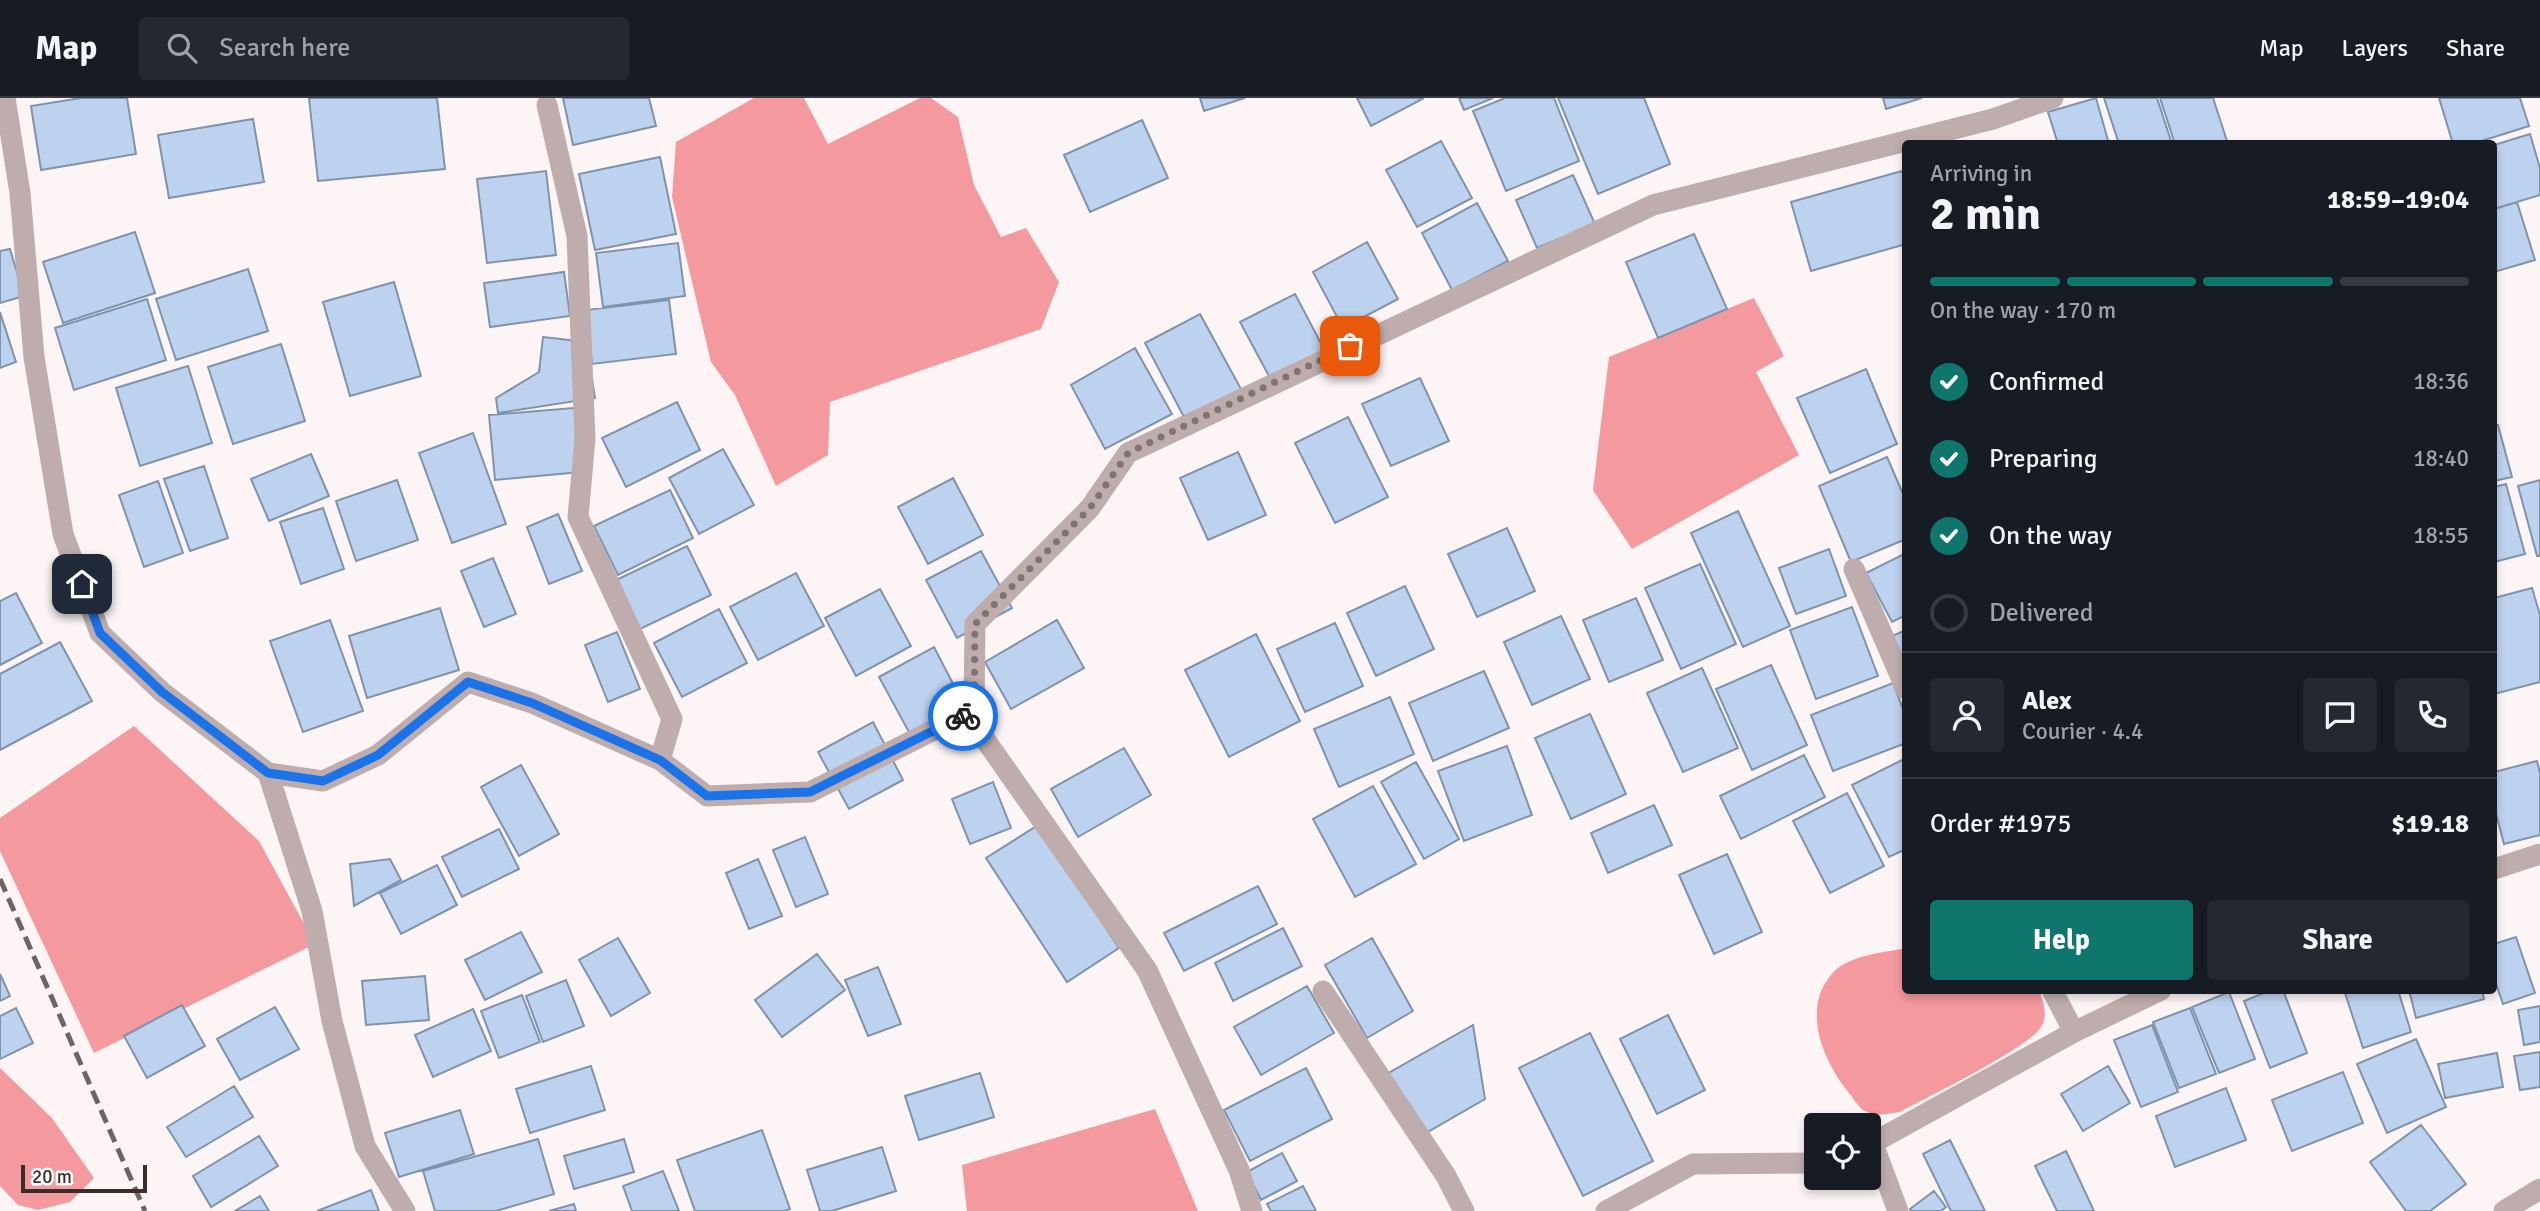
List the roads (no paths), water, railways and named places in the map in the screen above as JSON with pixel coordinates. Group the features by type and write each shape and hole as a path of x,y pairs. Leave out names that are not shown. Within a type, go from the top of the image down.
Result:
{"street":[{"path":"5,98 20,193 34,357 63,534 100,633 162,692 268,773 323,781 378,755 468,682 532,703 660,760 707,796 810,792 974,710"},
{"path":"1910,140 1993,119 2053,98"},
{"path":"547,104 577,236 585,439 578,517 672,719 660,760"},
{"path":"1252,1211 1239,1170 1147,970 984,738 974,710 975,624 1090,508 1128,453 1653,205 1902,142"},
{"path":"1854,569 1902,680"},
{"path":"268,773 312,911 332,1021 365,1146 405,1211"},
{"path":"2497,868 2540,854"},
{"path":"1323,991 1446,1176 1464,1211"},
{"path":"2054,994 2074,1032"},
{"path":"1881,1138 2074,1032 2153,994"},
{"path":"1606,1211 1693,1164 1804,1163"},
{"path":"1881,1169 1898,1211"},
{"path":"2504,1211 2540,1189"}],"railway":[{"path":"0,879 145,1211"}]}
